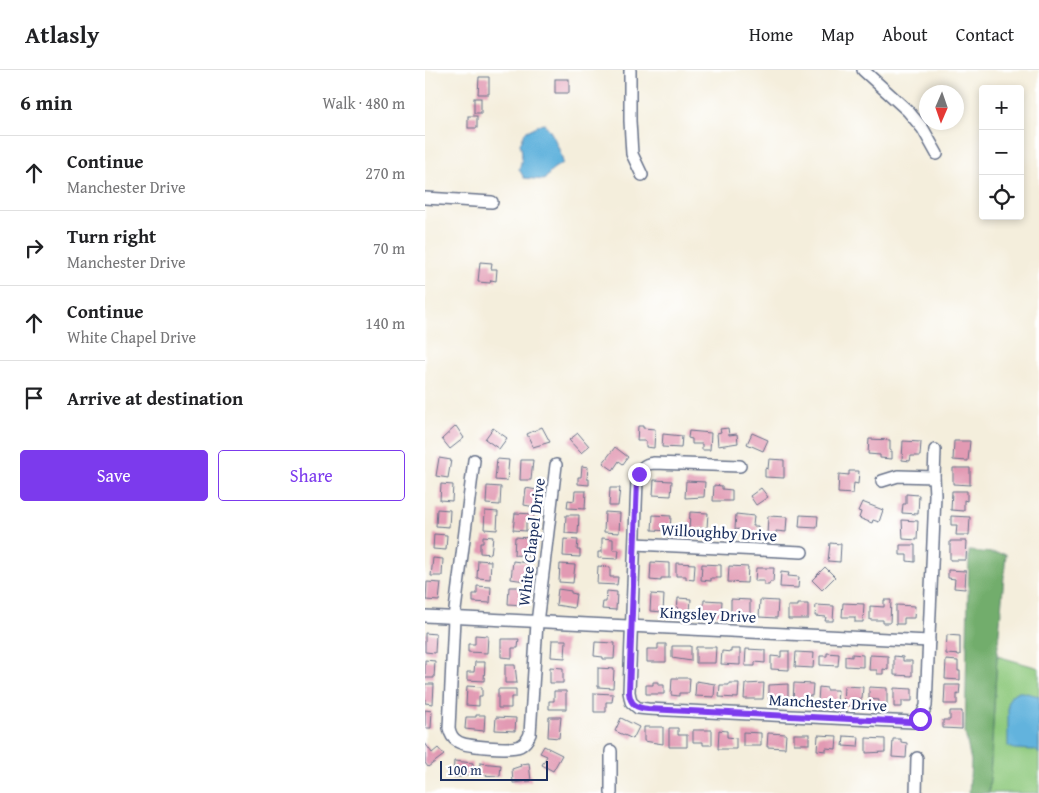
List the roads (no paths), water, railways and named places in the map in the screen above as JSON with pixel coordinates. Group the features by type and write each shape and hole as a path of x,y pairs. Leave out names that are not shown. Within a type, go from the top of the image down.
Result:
{"street":[{"path":"631,70 630,121 632,154 642,175"},
{"path":"863,70 908,111 923,129 937,154"},
{"path":"425,198 492,202"},
{"name":"Manchester Drive","path":"632,627 629,692 631,702 638,708 910,722 920,719 926,706 935,495 935,450"},
{"name":"White Chapel Drive","path":"474,460 454,618 450,732 455,740 462,744 487,746 518,747 526,742 530,734 537,622 557,465"},
{"path":"632,627 637,480 641,469 645,465 654,462 740,466"},
{"path":"882,480 899,476 934,477"},
{"name":"Willoughby Drive","path":"635,544 802,552"},
{"name":"Kingsley Drive","path":"425,616 929,640"},
{"path":"611,751 611,793"},
{"path":"916,793 917,758"}],"water":[{"path":"544,124 556,142 563,163 554,168 544,180 524,178 519,169 522,156 520,144 525,132"},
{"path":"1017,692 1039,696 1039,754 1036,750 1014,749 1008,746 1008,701"}]}
